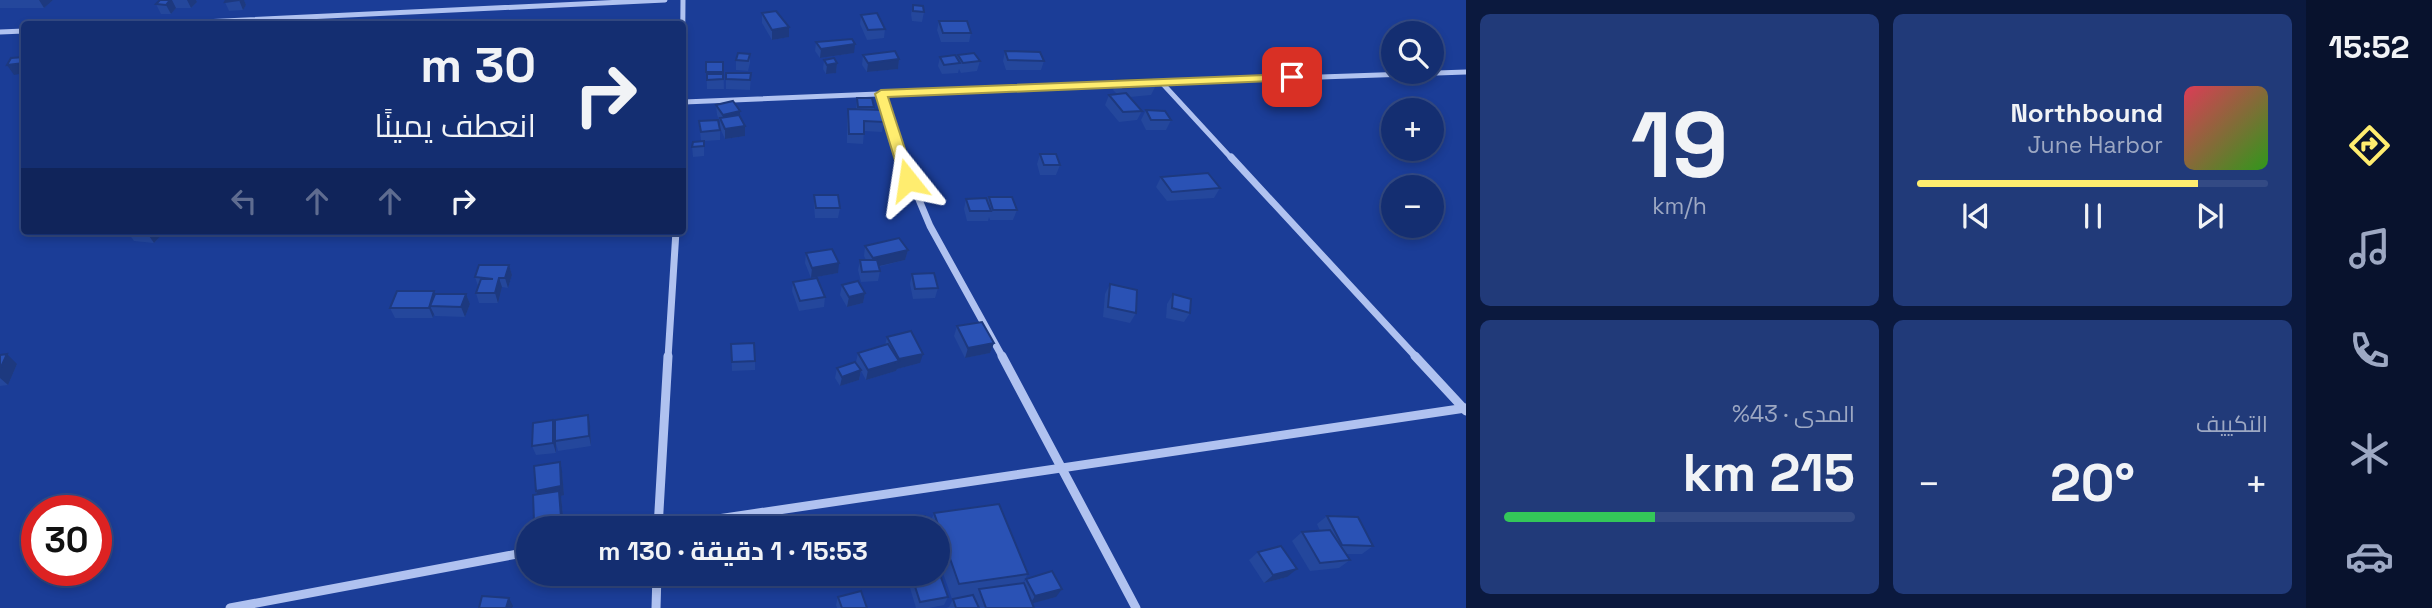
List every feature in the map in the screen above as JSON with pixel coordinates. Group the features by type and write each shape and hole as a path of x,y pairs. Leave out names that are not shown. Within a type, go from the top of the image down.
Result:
{"street":[{"path":"223,21 665,0"},
{"path":"683,0 683,21"},
{"path":"0,32 21,31"},
{"path":"686,102 1466,72"},
{"path":"1161,83 1465,409"},
{"path":"881,94 908,180 919,203 1063,466 1136,608"},
{"path":"659,516 676,235"},
{"path":"736,516 1465,409"},
{"path":"230,608 516,554"},
{"path":"656,608 657,586"}],"building":[{"path":"160,0 170,0 166,5 156,4"},
{"path":"913,5 923,6 924,12 913,11"},
{"path":"776,11 789,27 772,30 762,13"},
{"path":"877,13 885,29 868,30 861,15"},
{"path":"939,21 967,21 971,33 943,33"},
{"path":"852,39 855,44 821,49 816,42"},
{"path":"895,51 899,59 868,63 863,55"},
{"path":"1005,51 1040,52 1044,61 1008,60"},
{"path":"738,53 750,54 748,61 736,60"},
{"path":"974,53 980,61 963,63 958,55"},
{"path":"955,55 960,63 944,65 940,57"},
{"path":"21,57 21,63 7,65 11,58"},
{"path":"834,58 837,63 827,65 824,60"},
{"path":"706,62 723,62 723,72 706,72"},
{"path":"726,73 751,73 750,80 726,79"},
{"path":"707,74 723,74 723,79 707,80"},
{"path":"1151,79 1156,85 1123,88 1117,80"},
{"path":"1126,93 1142,111 1123,112 1109,95"},
{"path":"857,98 872,98 874,107 858,107"},
{"path":"733,101 740,111 723,115 716,105"},
{"path":"848,109 882,110 884,122 864,121 864,134 849,134"},
{"path":"1146,110 1165,111 1171,120 1151,120"},
{"path":"739,115 745,126 725,129 720,118"},
{"path":"718,120 720,130 701,132 699,121"},
{"path":"704,141 704,146 692,147 693,142"},
{"path":"1040,154 1056,154 1060,165 1044,165"},
{"path":"1208,173 1220,188 1172,192 1161,177"},
{"path":"814,195 838,195 840,208 816,208"},
{"path":"989,197 1012,197 1017,210 993,210"},
{"path":"986,198 991,211 970,211 966,199"},
{"path":"899,238 908,250 873,258 865,246"},
{"path":"832,249 839,263 812,268 806,253"},
{"path":"860,260 877,260 880,271 862,272"},
{"path":"479,265 509,265 505,278 499,278 495,293 476,293 481,279 493,279 475,277"},
{"path":"934,273 938,288 915,289 912,274"},
{"path":"817,278 825,297 800,301 793,282"},
{"path":"858,281 865,293 849,297 842,285"},
{"path":"1110,284 1137,290 1136,313 1108,307"},
{"path":"397,291 434,291 429,308 390,308"},
{"path":"435,294 466,294 461,307 430,306"},
{"path":"1173,294 1191,299 1190,313 1172,308"},
{"path":"982,322 994,343 968,348 957,326"},
{"path":"911,331 923,354 899,359 887,337"},
{"path":"754,343 755,361 732,362 731,344"},
{"path":"888,344 899,361 868,370 858,353"},
{"path":"7,354 0,369 0,355"},
{"path":"855,362 861,370 842,377 837,368"},
{"path":"588,415 589,436 555,441 555,420"},
{"path":"553,420 553,443 532,446 533,423"},
{"path":"560,462 561,486 536,491 534,466"},
{"path":"559,491 561,516 534,516 533,495"},
{"path":"999,504 1028,574 959,584 950,558 950,516 935,516 934,513"},
{"path":"1327,516 1358,517 1373,546 1342,545"},
{"path":"1330,530 1350,560 1320,563 1302,532"},
{"path":"1281,546 1297,569 1273,575 1258,552"},
{"path":"1052,571 1062,589 1035,596 1026,579"},
{"path":"1024,583 1034,608 986,608 979,589"},
{"path":"915,586 944,586 948,597 920,602"},
{"path":"861,591 867,608 842,608 838,597"},
{"path":"973,595 979,608 956,608 953,599"},
{"path":"482,596 509,598 506,608 479,608"}],"route":[{"path":"908,180 881,94 1292,77"}]}
